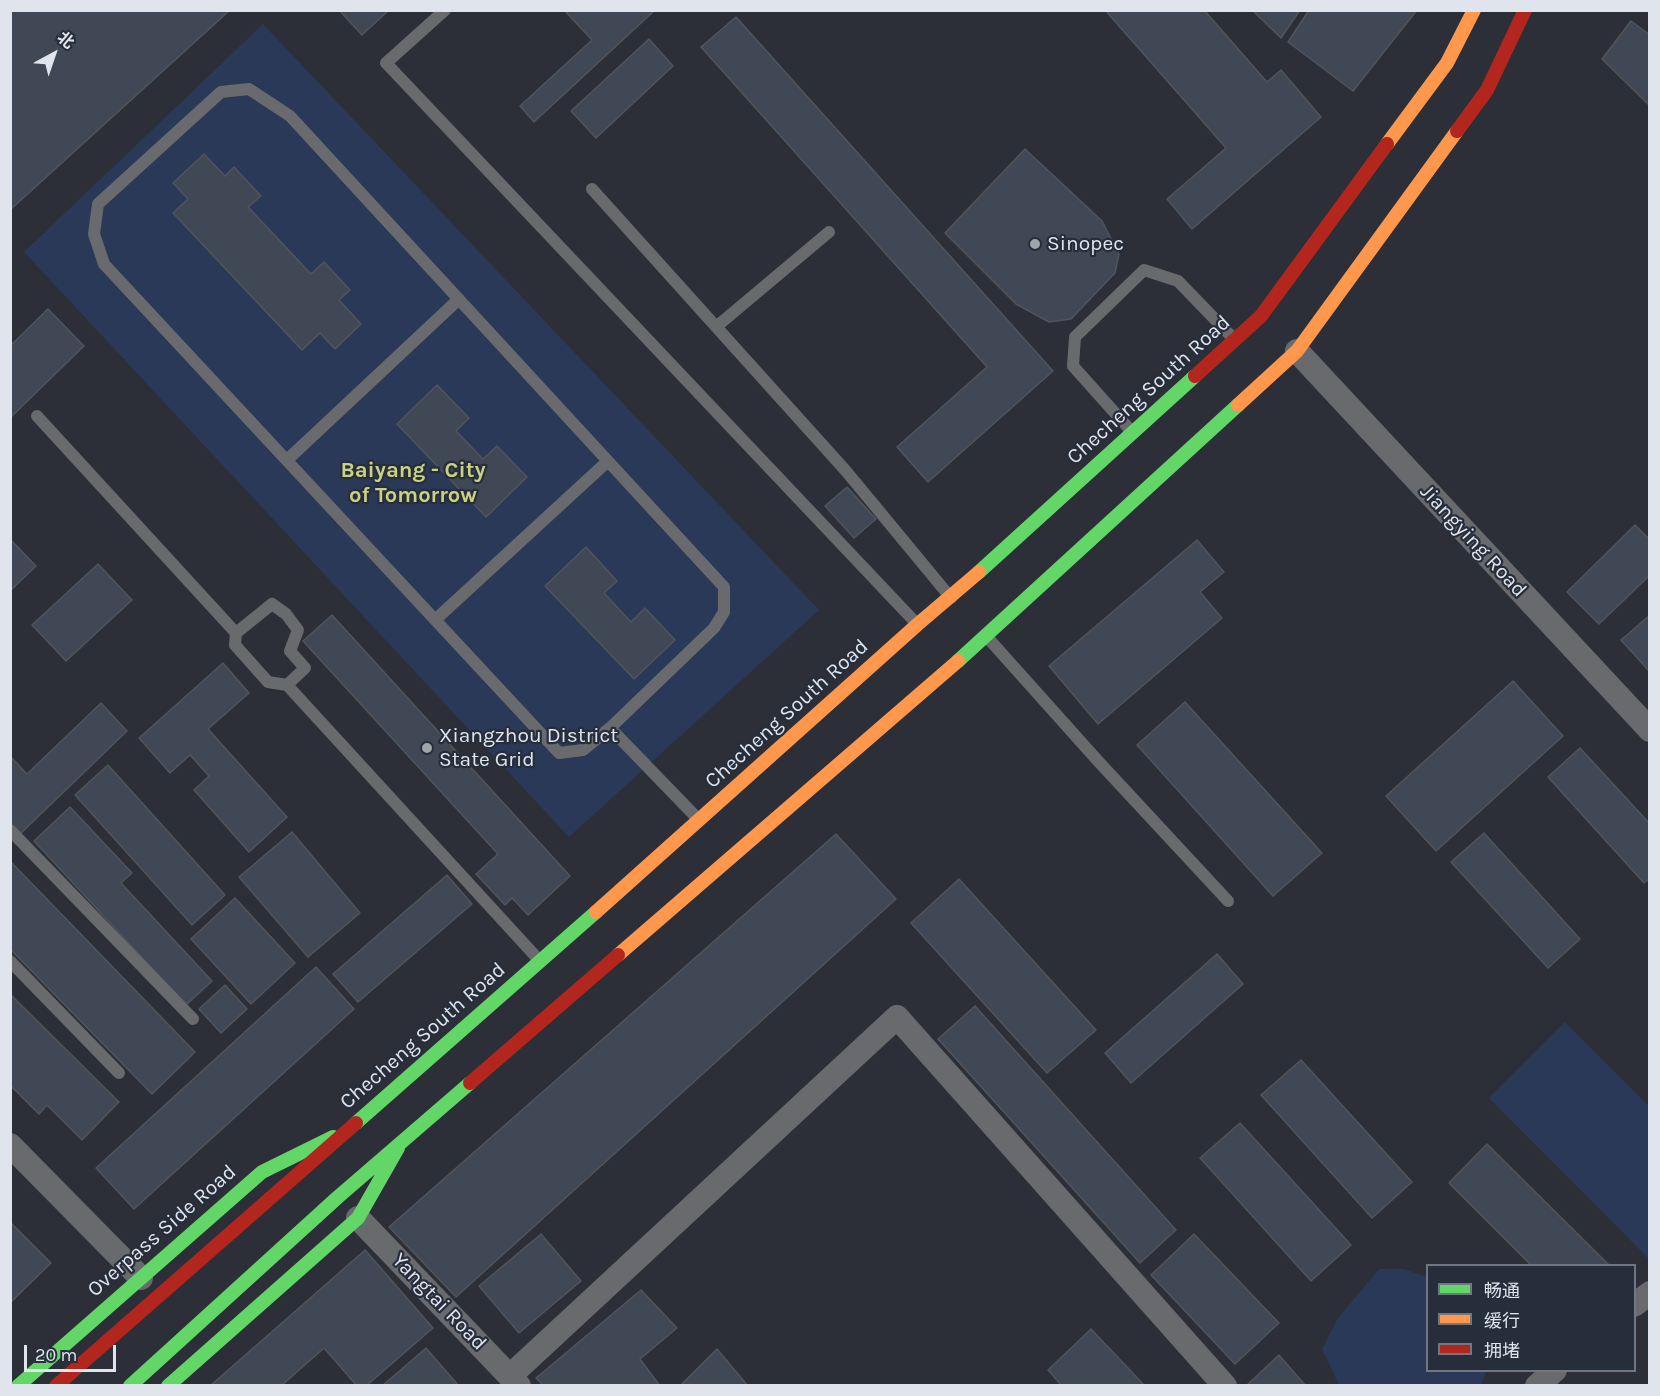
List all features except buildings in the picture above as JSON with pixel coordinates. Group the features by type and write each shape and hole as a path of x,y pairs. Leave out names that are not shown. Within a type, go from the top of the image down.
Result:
{"main road":[{"name":"Checheng South Road","path":"56,1386 700,821 918,624 951,598 1261,316 1447,63 1474,10"},
{"path":"130,1386 400,1144 987,636 1297,351 1487,90 1525,10"},
{"name":"Overpass Side Road","path":"18,1386 262,1172 348,1130"},
{"path":"168,1386 358,1218 400,1144"}],"street":[{"name":"Jiangying Road","path":"1297,351 1650,730"},
{"path":"514,1381 897,1017 1225,1386"},
{"path":"10,1145 141,1278"},
{"name":"Yangtai Road","path":"358,1218 514,1381"},
{"path":"1636,1304 1650,1293"},
{"path":"1537,1386 1554,1372"}],"lane":[{"path":"445,10 386,63 918,624"},
{"path":"249,89 290,116 724,587 724,612 714,628 610,728 583,750 559,753 287,460 104,264 94,234 98,204 221,92 249,89"},
{"path":"592,189 846,471 951,598"},
{"path":"716,327 829,232"},
{"path":"1132,433 1073,366 1075,337 1143,270 1178,281 1235,340"},
{"path":"287,460 459,299"},
{"path":"37,416 236,633"},
{"path":"435,620 608,460"},
{"path":"286,685 305,668 290,651 298,630 286,614 272,604 236,633 234,645 268,682 286,685 540,961"},
{"path":"987,636 1228,902"},
{"path":"610,728 700,821"},
{"path":"10,830 193,1018"},
{"path":"10,961 119,1073"}],"shaded area":[{"path":"263,24 819,610 569,837 24,252"},
{"path":"1565,1022 1649,1106 1649,1259 1489,1098"},
{"path":"1379,1269 1404,1269 1426,1277 1426,1372 1486,1372 1481,1385 1339,1385 1322,1349 1338,1318"}],"traffic: fast":[{"path":"979,572 1195,376"},
{"path":"958,661 1238,405"},
{"path":"356,1123 596,912"},
{"path":"130,1386 338,1197 470,1083"},
{"path":"18,1386 262,1172 333,1137"},
{"path":"168,1386 358,1218 398,1148"}],"traffic: slow":[{"path":"1387,144 1447,63 1474,10"},
{"path":"1238,405 1297,351 1457,131"},
{"path":"596,912 979,572"},
{"path":"618,955 958,661"}],"traffic: jam":[{"path":"1457,131 1487,90 1525,10"},
{"path":"1195,376 1261,316 1387,144"},
{"path":"470,1083 618,955"},
{"path":"56,1386 356,1123"}],"place":[{"name":"Sinopec","path":"1035,244"},
{"name":"Xiangzhou District State Grid","path":"427,748"}],"district":[{"name":"Baiyang - City of Tomorrow","path":"413,484"}]}
